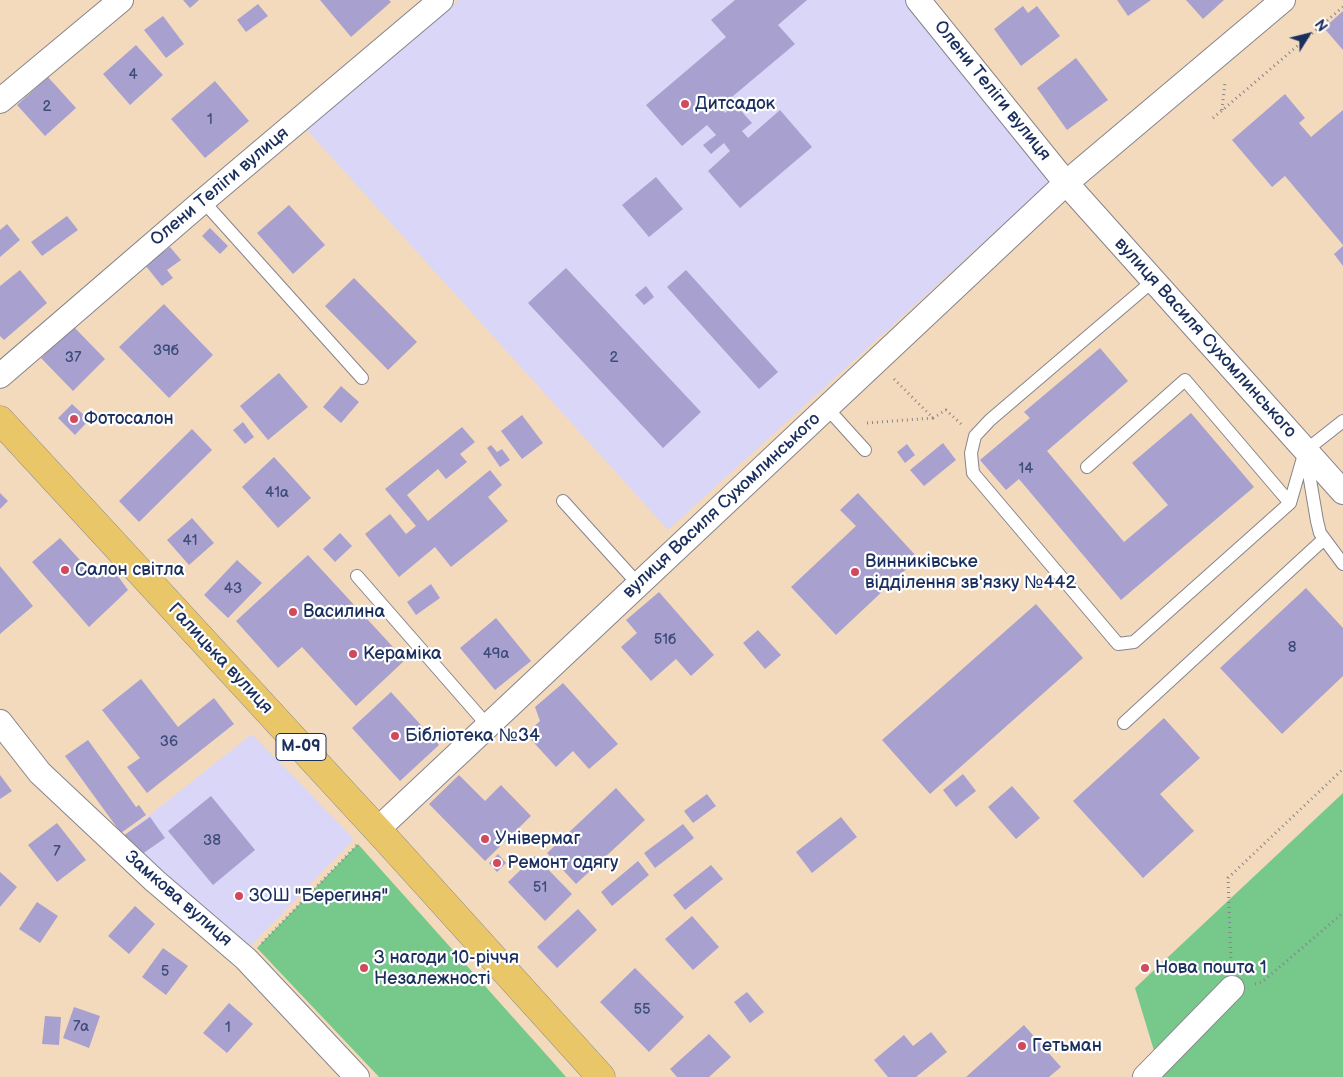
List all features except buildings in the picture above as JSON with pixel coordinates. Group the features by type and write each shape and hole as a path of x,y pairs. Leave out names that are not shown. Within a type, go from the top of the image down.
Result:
{"main road":[{"name":"Галицька вулиця","path":"0,420 368,837 601,1077"}],"street":[{"path":"0,101 121,0"},
{"name":"Олени Теліги вулиця","path":"0,376 441,0"},
{"name":"Олени Теліги вулиця","path":"918,0 1066,182"},
{"name":"вулиця Василя Сухомлинського","path":"368,837 639,585 834,416 1066,182 1283,0"},
{"name":"вулиця Василя Сухомлинського","path":"1066,182 1343,492"},
{"name":"Замкова вулиця","path":"0,722 40,773 155,880 246,959 356,1077"},
{"path":"1145,1077 1232,988"}],"lane":[{"path":"203,201 362,378"},
{"path":"1154,280 990,420 975,436 972,452 973,472 1118,644 1134,642 1290,502 1306,451 1343,421"},
{"path":"1087,467 1185,380 1290,502"},
{"path":"834,416 865,450"},
{"path":"1306,451 1317,521 1324,539 1343,564"},
{"path":"563,501 639,585"},
{"path":"1124,723 1324,539"},
{"path":"357,576 488,726"}],"path":[{"path":"1213,118 1343,7"},
{"path":"1222,111 1225,81"},
{"path":"891,376 933,418"},
{"path":"834,416 933,418 946,410 975,436"},
{"path":"1343,769 1228,878 1232,988 1262,982 1343,913"},
{"path":"246,959 368,837"}],"shaded area":[{"path":"459,0 907,0 1053,179 668,530 306,129"},
{"name":"ЗОШ \"Берегиня\"","path":"252,734 354,839 244,953 118,840"}],"green space":[{"path":"1343,793 1343,1077 1162,1077 1135,988"},
{"path":"358,844 566,1077 379,1077 257,948"}],"place":[{"name":"Дитсадок","path":"685,104"},
{"name":"Фотосалон","path":"74,419"},
{"name":"Салон світла","path":"65,570"},
{"name":"Винниківське відділення зв'язку №442","path":"855,572"},
{"name":"Василина","path":"293,612"},
{"name":"Кераміка","path":"353,654"},
{"name":"Бібліотека №34","path":"395,736"},
{"name":"Універмаг","path":"485,839"},
{"name":"Ремонт одягу","path":"497,863"},
{"name":"ЗОШ \"Берегиня\"","path":"239,896"},
{"name":"З нагоди 10-річчя Незалежності","path":"364,968"},
{"name":"Нова пошта 1","path":"1145,968"},
{"name":"Гетьман","path":"1022,1046"}]}
